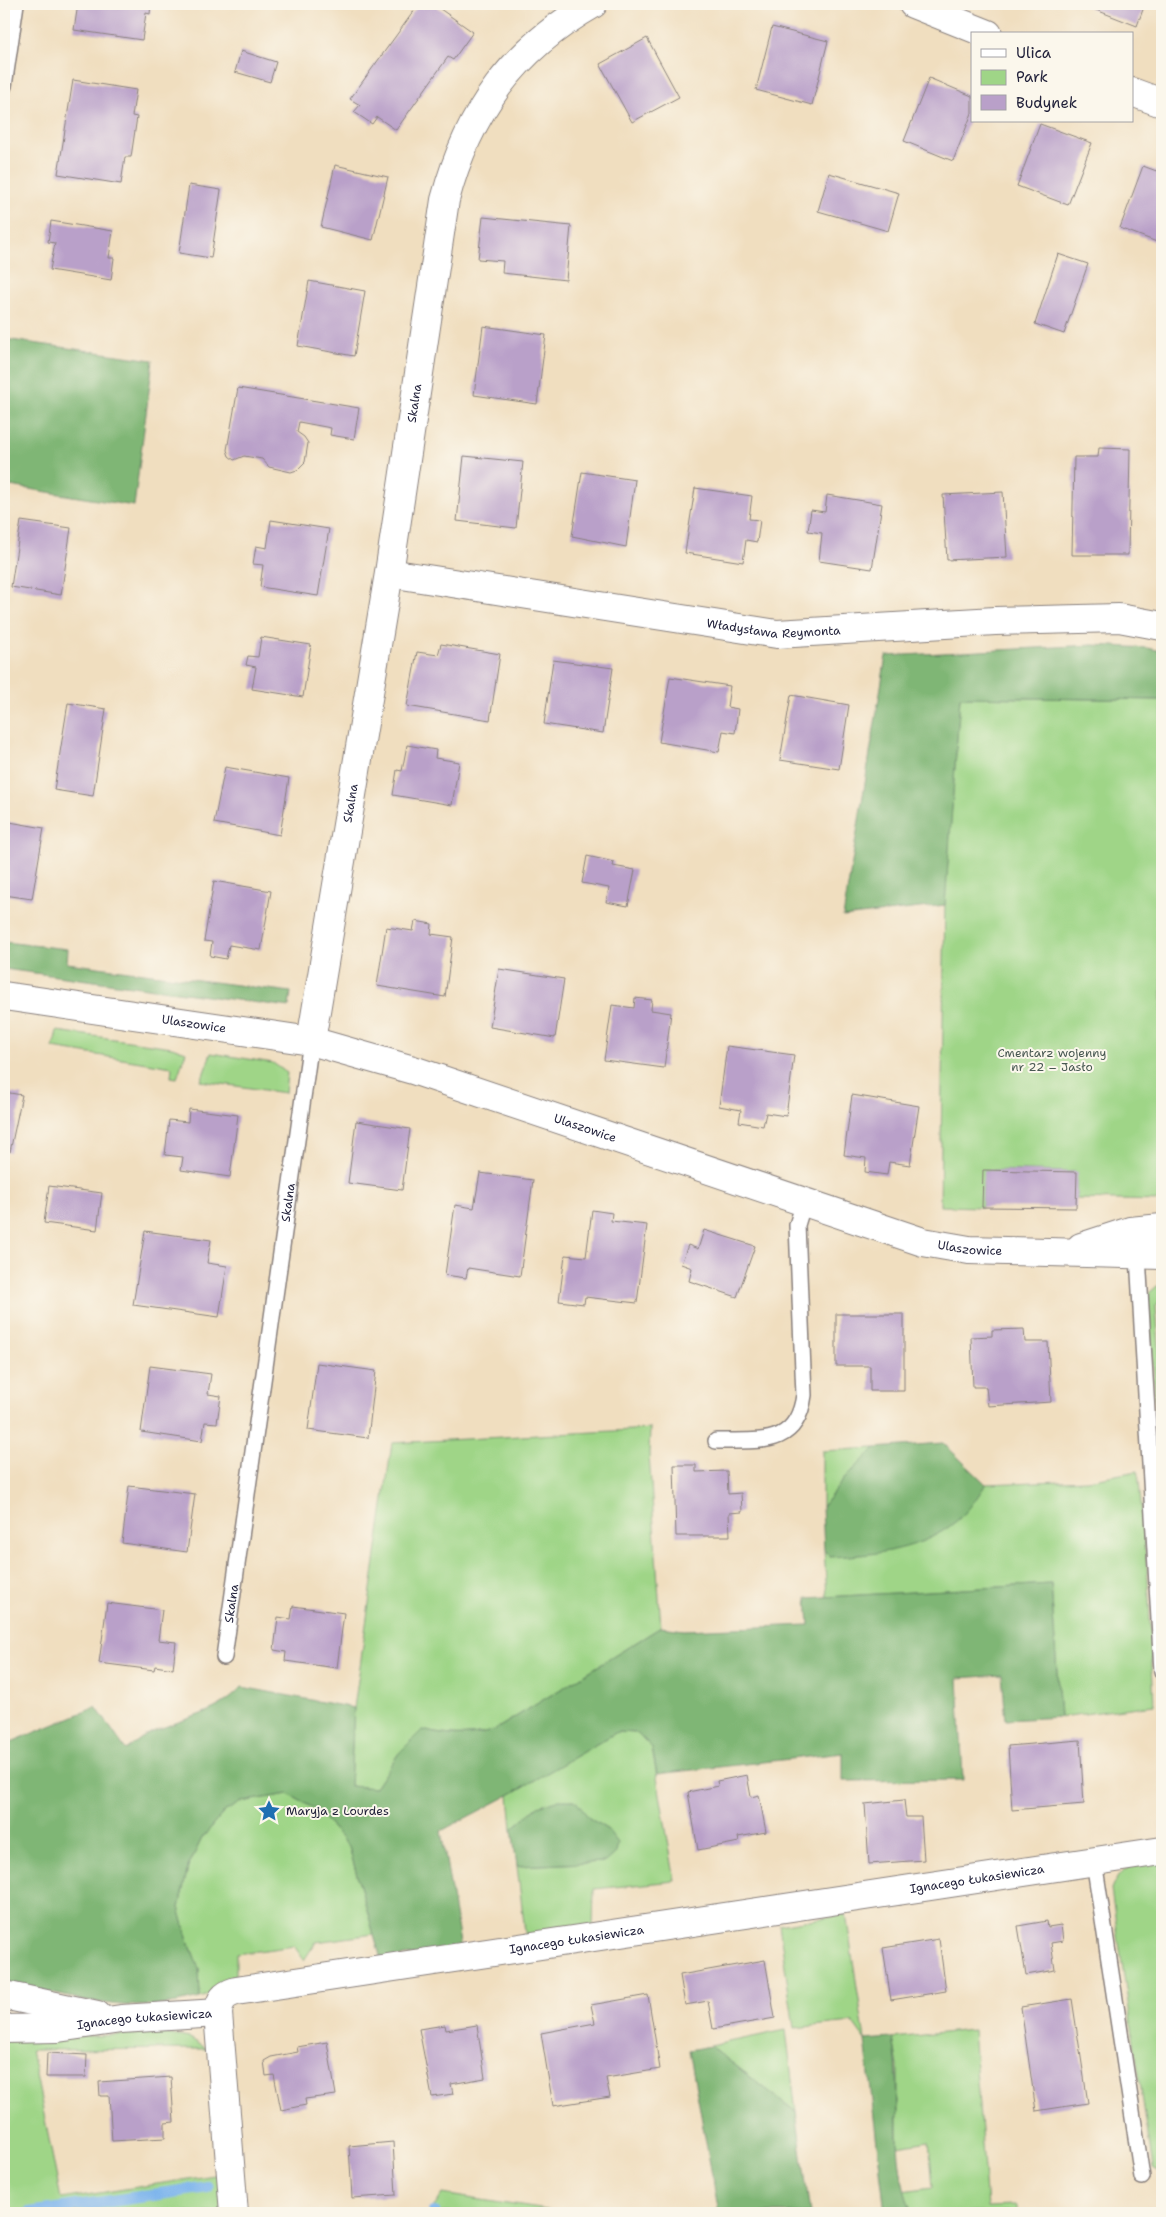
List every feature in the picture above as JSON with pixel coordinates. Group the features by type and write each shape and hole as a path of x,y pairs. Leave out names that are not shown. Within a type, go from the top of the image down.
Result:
{"street":[{"name":"Skalna","path":"311,1041 388,573 445,200 461,149 490,95 507,73 539,42 593,4"},
{"path":"913,4 983,32"},
{"path":"1134,93 1162,103"},
{"name":"Władysława Reymonta","path":"388,573 777,634 995,621 1119,618 1162,626"},
{"name":"Ulaszowice","path":"4,996 311,1041 413,1070 923,1242 945,1247 969,1250 1150,1255"},
{"path":"1066,1253 1130,1232 1162,1228"},
{"name":"Ignacego Łukasiewicza","path":"4,2029 58,2028 121,2019 218,2013 220,2002 227,1994 236,1991 1162,1851"},
{"path":"4,1995 60,2009 121,2019"},
{"path":"218,2013 234,2213"}],"lane":[{"path":"4,86 16,4"},
{"name":"Skalna","path":"224,1657 311,1041"},
{"path":"716,1441 779,1437 797,1422 802,1410 804,1395 797,1225 804,1202"},
{"path":"1150,1255 1162,1671"},
{"path":"1094,1861 1142,2177"}],"green space":[{"path":"4,339 153,360 134,506 4,485"},
{"path":"1093,645 1148,648 1162,651 1162,700 960,697 945,905 843,917 886,656"},
{"name":"Cmentarz wojenny nr 22 – Jasło","path":"960,697 1162,700 1162,1201 1076,1199 1076,1172 984,1170 982,1207 940,1206 945,900"},
{"path":"4,942 68,949 67,963 291,992 289,1007 4,969"},
{"path":"57,1031 172,1047 186,1052 177,1078 171,1077 172,1067 53,1048"},
{"path":"211,1053 273,1063 287,1073 285,1093 201,1081"},
{"path":"1157,1286 1162,1286 1162,1297 1156,1306 1162,1381 1162,1494 1148,1298 1149,1293"},
{"path":"650,1429 649,1454 661,1627 493,1731 474,1735 457,1735 422,1730 399,1753 375,1788 350,1786 354,1708 392,1443"},
{"path":"943,1443 986,1484 963,1515 949,1527 918,1543 865,1555 830,1557 824,1550 822,1507 846,1477 875,1448"},
{"path":"875,1448 846,1477 822,1507 822,1451"},
{"path":"1138,1471 1148,1579 1154,1705 1060,1717 1051,1584 827,1597 824,1550 830,1557 962,1515 986,1484 1087,1480"},
{"path":"1051,1584 1060,1717 1006,1720 1002,1675 958,1678 963,1780 843,1781 843,1753 657,1774 652,1748 638,1733 617,1732 511,1794 441,1831 461,1949 381,1959 349,1847 317,1810 288,1794 241,1802 224,1812 202,1838 188,1867 179,1907 187,1937 199,1969 200,1998 150,2006 125,2005 77,1999 4,1982 4,1745 96,1707 126,1750 157,1730 220,1705 242,1687 354,1708 350,1786 375,1788 399,1753 422,1730 457,1735 474,1735 493,1731 661,1627 684,1630 809,1625 807,1598"},
{"path":"617,1732 638,1733 652,1748 675,1881 594,1889 593,1928 526,1940 517,1866 606,1862 608,1830 589,1818 574,1800 538,1806 512,1829 509,1795"},
{"path":"288,1794 317,1810 349,1847 374,1934 316,1942 304,1960 294,1946 236,1954 236,1985 200,1998 199,1969 179,1908 188,1867 202,1838 224,1812 241,1802"},
{"path":"557,1800 575,1800 589,1818 608,1830 618,1843 616,1853 606,1862 517,1866 512,1829 538,1806"},
{"path":"1162,1861 1162,2173 1153,2168 1111,1890 1120,1874 1131,1866"},
{"path":"846,1914 865,2040 852,2022 794,2028 779,1925"},
{"path":"786,2030 796,2112 710,2046"},
{"path":"973,2030 987,2207 1017,2206 1017,2213 912,2213 902,2191 933,2187 929,2141 898,2146 898,2066 893,2038"},
{"path":"160,2033 190,2038 207,2049 31,2050 61,2199 221,2174 224,2213 4,2213 4,2040"},
{"path":"893,2038 896,2060 900,2170 912,2213 885,2213 865,2040"},
{"path":"710,2046 796,2112 810,2213 719,2213 689,2050"},
{"path":"442,2194 566,2213 430,2213"}],"building":[{"path":"78,4 151,4 150,14 146,13 142,40 74,30"},
{"path":"419,4 433,4 473,32 453,60 448,57 396,130 377,117 372,124 354,112 360,105 350,99"},
{"path":"1087,4 1145,4 1137,26 1086,6"},
{"path":"1145,4 1158,4 1156,8"},
{"path":"772,27 828,41 812,105 756,90"},
{"path":"647,38 679,97 632,122 600,64"},
{"path":"241,51 276,62 270,82 235,72"},
{"path":"929,78 971,96 971,116 953,161 904,141"},
{"path":"73,80 136,90 132,116 137,117 131,157 125,157 121,184 58,174"},
{"path":"1040,124 1092,143 1068,205 1017,186"},
{"path":"335,165 388,177 373,240 321,227"},
{"path":"1143,166 1162,173 1162,244 1120,228"},
{"path":"829,173 899,193 888,231 818,211"},
{"path":"189,185 221,190 211,258 179,253"},
{"path":"483,217 571,226 566,280 502,273 503,261 478,259"},
{"path":"51,221 113,231 109,258 114,258 111,280 50,270 55,243 48,242"},
{"path":"1058,254 1088,264 1064,334 1035,324"},
{"path":"309,281 365,291 354,356 298,346"},
{"path":"483,326 546,335 537,404 474,395"},
{"path":"238,388 359,408 354,439 330,435 331,428 299,422 297,432 308,443 305,462 297,470 291,472 269,467 262,459 244,456 234,460 229,456 227,450"},
{"path":"1099,448 1130,449 1128,555 1072,555 1074,457 1098,457"},
{"path":"464,456 523,462 516,528 457,521"},
{"path":"582,472 635,480 626,547 572,536"},
{"path":"695,488 752,496 749,519 760,520 757,542 746,540 743,562 685,553"},
{"path":"1003,492 1007,557 947,560 943,495"},
{"path":"827,495 882,504 872,569 819,561 822,533 808,531 811,510 825,512"},
{"path":"271,520 329,529 318,596 260,587 263,565 253,564 256,546 267,548"},
{"path":"21,521 71,528 61,595 11,587"},
{"path":"261,637 311,645 303,697 252,689 256,667 246,665 248,656 258,657"},
{"path":"441,644 500,654 490,720 407,706 417,652 438,655"},
{"path":"553,660 613,668 603,733 544,724"},
{"path":"670,677 730,686 727,707 738,709 735,733 723,731 719,752 659,742"},
{"path":"791,695 849,705 839,769 780,760"},
{"path":"68,703 106,709 93,796 54,790"},
{"path":"407,745 436,750 435,758 459,762 452,805 393,795 397,770 402,771"},
{"path":"225,767 289,778 280,835 214,823"},
{"path":"4,821 44,828 32,899 4,895"},
{"path":"587,856 614,862 613,866 635,870 628,906 606,902 609,888 582,883"},
{"path":"214,881 271,891 261,950 229,945 226,959 210,956 212,942 204,941"},
{"path":"415,921 432,924 431,934 453,937 445,997 377,986 386,927 413,931"},
{"path":"499,969 564,979 555,1038 490,1027"},
{"path":"635,998 652,1000 651,1010 671,1013 664,1068 604,1060 612,1005 634,1008"},
{"path":"727,1046 794,1055 786,1116 766,1113 763,1126 739,1122 741,1110 719,1106"},
{"path":"4,1092 22,1095 10,1152 4,1151"},
{"path":"852,1095 919,1106 910,1165 889,1162 887,1175 865,1172 866,1158 844,1155"},
{"path":"189,1109 238,1115 230,1177 181,1170 183,1157 165,1155 169,1120 188,1122"},
{"path":"356,1121 410,1129 402,1190 348,1183"},
{"path":"983,1170 1077,1172 1076,1208 982,1207"},
{"path":"480,1173 533,1180 520,1276 468,1268 466,1278 445,1275 455,1205 474,1208"},
{"path":"49,1186 102,1193 97,1230 44,1223"},
{"path":"592,1210 612,1213 611,1221 647,1225 637,1303 585,1297 584,1304 559,1301 565,1255 586,1257"},
{"path":"704,1230 755,1246 737,1297 689,1281 692,1268 681,1264 688,1245 698,1249"},
{"path":"145,1231 211,1240 207,1263 227,1266 219,1317 133,1305"},
{"path":"836,1314 904,1314 904,1391 870,1391 870,1366 836,1366"},
{"path":"1024,1329 1025,1342 1048,1342 1051,1402 988,1406 986,1387 973,1387 971,1337 992,1336 992,1330"},
{"path":"317,1363 376,1371 368,1438 308,1430"},
{"path":"150,1366 211,1374 208,1394 221,1396 217,1423 205,1422 202,1441 141,1432"},
{"path":"674,1465 696,1465 696,1472 727,1471 728,1494 741,1493 742,1512 729,1513 730,1536 676,1536"},
{"path":"129,1486 195,1494 187,1552 122,1543"},
{"path":"107,1603 162,1610 158,1640 176,1642 173,1669 155,1666 154,1670 99,1663"},
{"path":"293,1606 344,1613 337,1668 285,1661 286,1652 274,1650 278,1617 291,1619"},
{"path":"1080,1740 1084,1804 1012,1810 1008,1746"},
{"path":"747,1775 751,1797 759,1795 766,1832 738,1837 739,1842 698,1850 688,1792 718,1786 717,1781"},
{"path":"904,1800 906,1817 921,1817 924,1860 869,1864 865,1804"},
{"path":"1047,1921 1048,1927 1061,1925 1063,1941 1051,1943 1055,1970 1026,1975 1018,1926"},
{"path":"939,1939 946,1991 891,2000 883,1948"},
{"path":"765,1960 775,2018 713,2029 708,2001 685,2005 680,1975"},
{"path":"648,1995 660,2069 606,2078 610,2097 553,2106 541,2033 595,2023 591,2005"},
{"path":"1072,1999 1088,2103 1036,2111 1021,2007"},
{"path":"445,2025 446,2030 477,2025 485,2078 451,2084 453,2094 432,2097 419,2029"},
{"path":"327,2042 336,2095 305,2099 306,2105 281,2110 274,2075 266,2076 264,2061 271,2057 298,2052 297,2047"},
{"path":"47,2053 87,2055 86,2077 46,2077"},
{"path":"171,2077 174,2122 165,2123 165,2138 112,2141 109,2096 100,2096 99,2082"},
{"path":"393,2142 396,2195 352,2198 349,2146"}],"waterway":[{"path":"29,2213 208,2187"}],"place":[{"name":"Maryja z Lourdes","path":"269,1811"}]}
